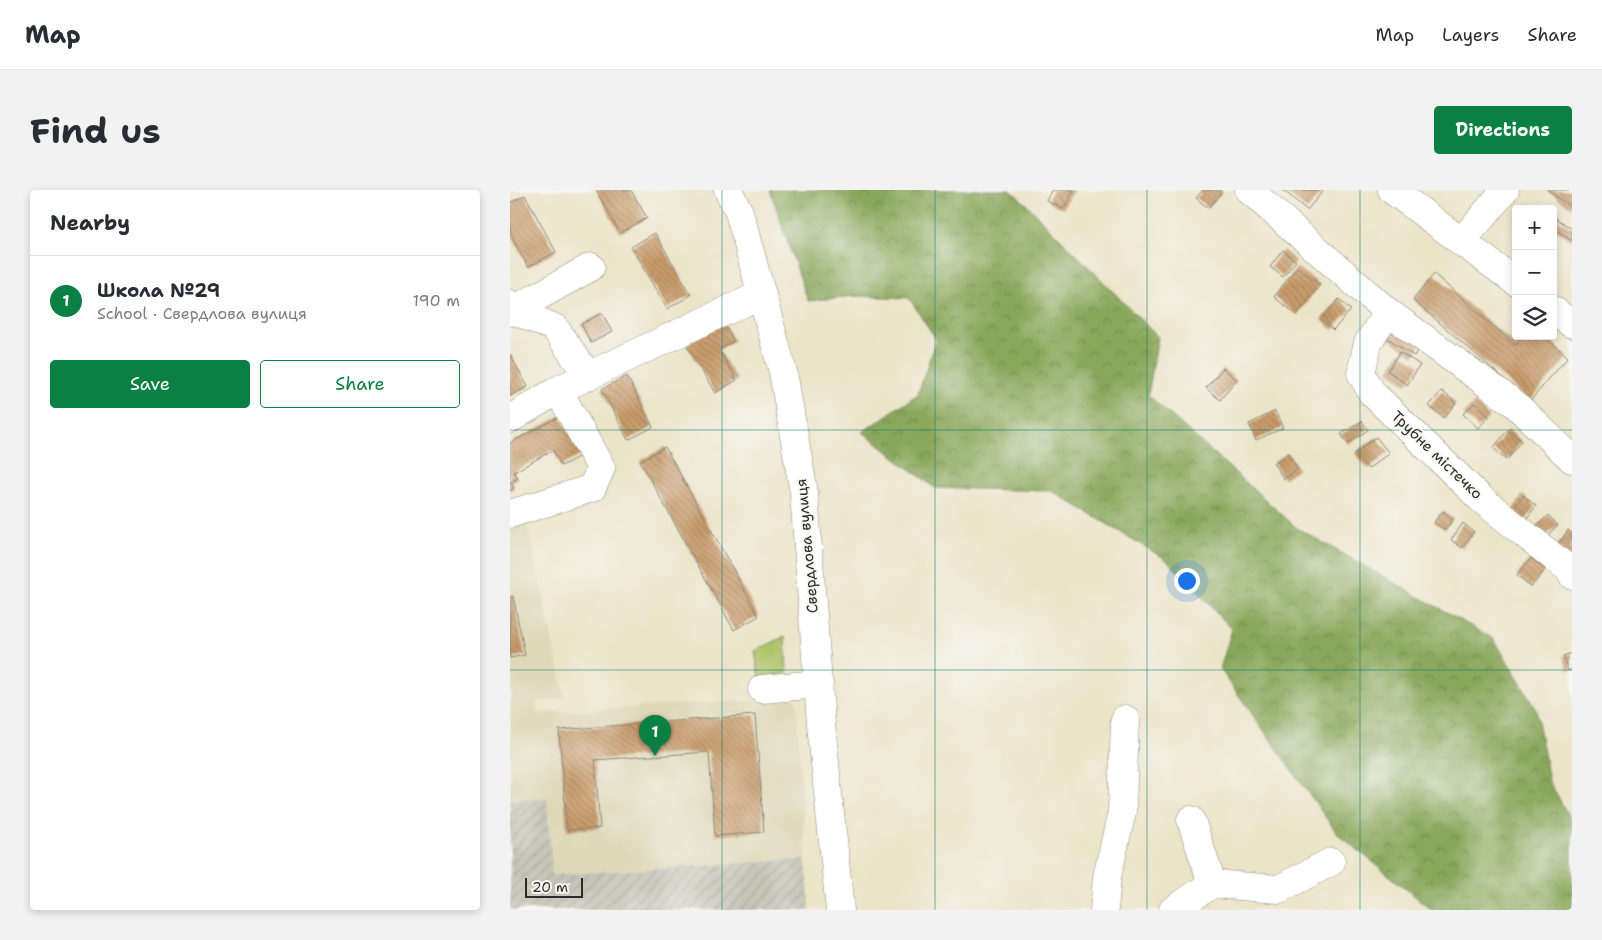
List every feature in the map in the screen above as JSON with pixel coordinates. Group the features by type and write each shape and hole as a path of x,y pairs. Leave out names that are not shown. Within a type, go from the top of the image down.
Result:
{"street":[{"name":"Свердлова вулиця","path":"728,190 739,212 783,372 804,493 818,684 840,910"},
{"path":"1249,190 1388,312 1515,404 1572,459"},
{"path":"1392,190 1512,279"},
{"path":"1461,242 1505,190"},
{"path":"511,308 591,267"},
{"path":"510,419 558,390 762,294"},
{"path":"511,308 555,328 588,376"},
{"name":"Трубне містечко","path":"1388,312 1368,343 1361,373 1372,393 1480,498 1570,570 1572,575"},
{"path":"1557,313 1572,324"},
{"path":"510,514 592,488 601,468 558,390"},
{"path":"762,689 818,684"},
{"path":"1104,910 1107,878 1122,812 1125,719"},
{"path":"1191,820 1212,884"},
{"path":"1172,910 1212,884 1279,889 1331,862"}],"shaded area":[{"path":"527,524 565,698 536,702 537,713 796,698 806,859 552,875 547,798 510,800 510,527"},
{"path":"547,798 552,875 806,859 810,910 510,910 510,800"}],"green space":[{"path":"770,190 1010,190 1022,200 1158,337 1148,395 1297,528 1494,639 1536,709 1549,781 1572,822 1572,910 1432,910 1337,833 1220,669 1232,629 1167,560 1052,491 935,488 862,432 918,394 936,339 909,298 853,296 808,301"},
{"path":"785,636 787,673 759,678 755,651"}],"building":[{"path":"596,190 631,190 647,218 620,233"},
{"path":"1053,190 1074,190 1063,209 1047,201"},
{"path":"1203,190 1219,190 1222,192 1208,208 1196,198"},
{"path":"1283,190 1322,190 1323,191 1307,210"},
{"path":"1547,190 1572,190 1572,208"},
{"path":"525,195 556,252 528,267 510,234 510,203"},
{"path":"1557,219 1572,229 1572,241 1557,231"},
{"path":"655,233 691,295 667,309 631,247"},
{"path":"1283,250 1296,261 1283,277 1270,267"},
{"path":"1297,267 1320,285 1297,315 1274,297"},
{"path":"1434,274 1515,345 1519,340 1549,340 1568,357 1530,401 1413,300"},
{"path":"1339,299 1351,310 1333,330 1321,319"},
{"path":"602,313 612,332 591,343 581,324"},
{"path":"723,322 734,341 719,350 737,380 715,393 686,344"},
{"path":"1393,325 1421,345 1414,356 1386,337"},
{"path":"1400,352 1420,365 1407,385 1388,371"},
{"path":"510,354 528,387 510,396"},
{"path":"1223,368 1237,380 1220,400 1206,388"},
{"path":"627,376 653,427 628,440 602,389"},
{"path":"1442,391 1456,403 1444,418 1429,406"},
{"path":"1474,403 1489,417 1478,428 1463,414"},
{"path":"1275,411 1283,428 1256,440 1249,424"},
{"path":"560,416 582,455 561,466 553,450 514,472 518,478 511,482 514,488 510,491 510,443"},
{"path":"1362,421 1368,430 1348,444 1341,434"},
{"path":"1508,430 1522,441 1507,460 1493,448"},
{"path":"1376,437 1389,453 1368,469 1355,453"},
{"path":"665,447 759,616 734,630 640,461"},
{"path":"1288,453 1298,469 1284,479 1273,463"},
{"path":"1523,495 1536,506 1523,523 1510,513"},
{"path":"1443,511 1453,519 1445,530 1434,522"},
{"path":"1548,515 1558,525 1544,538 1534,529"},
{"path":"1463,523 1474,532 1462,548 1451,540"},
{"path":"1568,530 1572,533 1572,553 1569,557 1556,547"},
{"path":"1531,558 1545,570 1531,587 1517,575"},
{"path":"513,596 525,655 510,658 510,597"},
{"path":"1572,653 1572,669 1568,671 1563,656"},
{"path":"755,715 764,832 715,836 709,752 595,760 600,828 567,830 559,730"}],"place":[{"name":"Школа №29","path":"655,756"}]}
